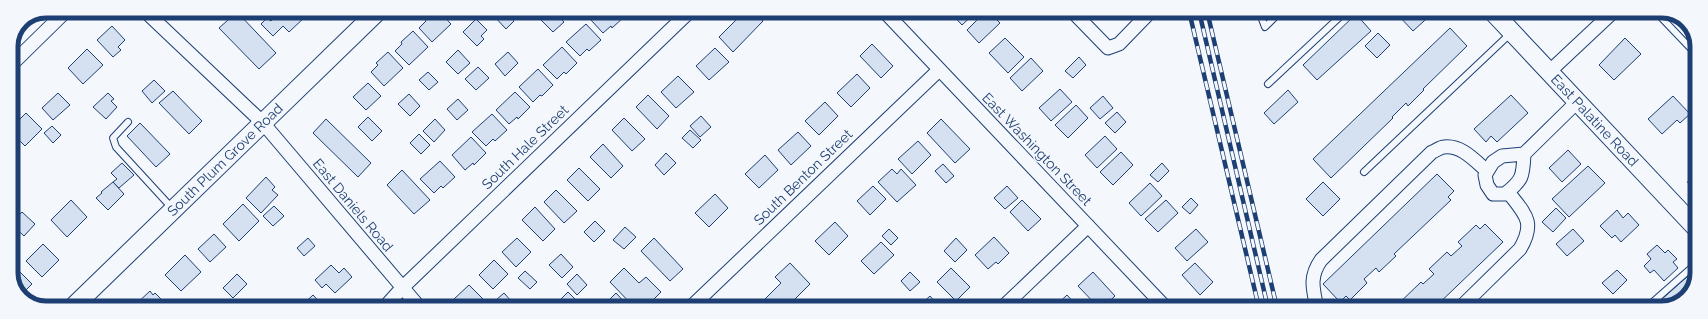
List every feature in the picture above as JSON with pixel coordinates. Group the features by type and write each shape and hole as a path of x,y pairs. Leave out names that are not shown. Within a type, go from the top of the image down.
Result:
{"main road":[{"name":"South Plum Grove Road","path":"79,301 371,18"},
{"name":"East Palatine Road","path":"1499,18 1690,221"}],"street":[{"path":"18,58 59,18"},
{"name":"East Daniels Road","path":"152,18 263,123 414,301"},
{"name":"South Hale Street","path":"390,301 402,288 683,18"},
{"name":"East Washington Street","path":"891,18 1159,301"},
{"path":"1079,18 1108,48 1119,44 1144,18"},
{"path":"1550,71 1607,18"},
{"name":"South Benton Street","path":"697,301 939,70"},
{"path":"1524,154 1523,174 1516,186 1505,194 1493,194 1487,185 1486,175 1493,162 1502,156 1524,154 1578,101"},
{"path":"1316,301 1312,282 1314,270 1321,260 1432,152 1444,147 1459,149 1469,155 1488,171"},
{"path":"1467,301 1520,250 1526,240 1529,229 1526,216 1508,192"},
{"path":"1009,301 1088,226"}],"lane":[{"path":"1262,18 1265,27 1274,18"},
{"path":"1268,84 1339,18"},
{"path":"1662,18 1690,48"},
{"path":"1364,172 1512,32"},
{"path":"128,122 113,138 116,147 174,210"},
{"path":"1654,301 1690,269"}],"building":[{"path":"230,18 243,18 276,53 259,69 219,28"},
{"path":"267,18 271,21 274,18 304,18 289,32 283,26 273,36 261,24"},
{"path":"445,18 451,24 432,42 419,28 426,21 425,19"},
{"path":"496,18 511,18 514,21 506,29"},
{"path":"539,18 560,18 564,22 553,32"},
{"path":"623,18 612,28 611,26 603,33 590,19"},
{"path":"738,18 760,18 763,21 733,52 719,37"},
{"path":"956,18 970,18 962,25"},
{"path":"979,18 995,18 1000,23 979,43 967,30"},
{"path":"1352,18 1360,18 1371,31 1317,80 1303,65"},
{"path":"1401,18 1427,18 1413,31"},
{"path":"476,19 487,30 481,36 484,39 477,46 463,32"},
{"path":"586,24 601,40 589,51 587,49 580,56 566,42"},
{"path":"112,26 125,40 118,47 121,50 113,57 97,40"},
{"path":"1450,28 1467,46 1423,89 1424,90 1408,106 1406,103 1392,117 1393,118 1331,178 1313,159"},
{"path":"413,31 428,47 409,65 395,51 402,44 401,42"},
{"path":"1378,33 1390,45 1377,58 1365,46"},
{"path":"1005,38 1024,57 1008,73 989,53"},
{"path":"1625,38 1641,54 1614,80 1599,65"},
{"path":"872,44 893,66 881,78 860,56"},
{"path":"562,47 577,63 566,74 564,72 557,79 543,65"},
{"path":"715,48 729,62 709,80 696,66"},
{"path":"87,49 103,65 83,84 68,68"},
{"path":"458,50 470,63 458,74 446,62"},
{"path":"388,52 403,68 384,86 371,72 378,65 376,63"},
{"path":"508,52 518,63 505,76 495,64"},
{"path":"1079,57 1086,65 1073,78 1065,71"},
{"path":"1031,58 1043,71 1022,91 1010,78"},
{"path":"478,67 489,78 476,90 465,79"},
{"path":"538,69 553,85 542,96 540,95 533,102 519,87"},
{"path":"428,72 438,82 429,90 419,80"},
{"path":"857,74 870,88 851,107 837,93"},
{"path":"678,76 694,92 676,108 661,92"},
{"path":"154,80 165,91 152,103 142,91"},
{"path":"368,83 381,96 366,110 353,97"},
{"path":"1060,89 1072,102 1051,121 1039,108"},
{"path":"1288,90 1298,102 1274,124 1264,113"},
{"path":"173,91 202,121 189,134 159,103"},
{"path":"515,92 530,107 518,119 517,117 509,124 496,110"},
{"path":"58,93 70,105 53,120 42,108"},
{"path":"108,93 114,99 111,101 117,107 106,119 93,107"},
{"path":"409,94 420,106 410,116 398,104"},
{"path":"648,95 669,116 657,129 636,107"},
{"path":"1511,95 1528,113 1497,142 1491,136 1486,142 1474,129"},
{"path":"1103,96 1113,108 1100,119 1090,108"},
{"path":"1673,96 1690,114 1680,123 1677,120 1662,134 1648,119"},
{"path":"458,99 468,110 457,120 447,109"},
{"path":"825,102 838,116 819,135 805,121"},
{"path":"1076,105 1088,118 1068,138 1055,125"},
{"path":"1117,112 1126,122 1115,133 1105,123"},
{"path":"26,113 42,129 25,146 18,139 18,121"},
{"path":"492,114 507,130 495,141 493,139 486,146 472,132"},
{"path":"701,116 711,127 700,137 690,126"},
{"path":"368,117 382,131 372,141 358,127"},
{"path":"624,118 645,139 632,151 612,130"},
{"path":"326,119 371,163 358,177 313,133"},
{"path":"435,119 445,130 434,142 423,131"},
{"path":"941,119 970,149 955,163 927,133"},
{"path":"140,123 170,154 156,167 127,136"},
{"path":"52,126 61,135 53,143 44,133"},
{"path":"690,130 701,140 693,148 682,138"},
{"path":"798,132 811,146 791,165 778,150"},
{"path":"419,134 430,145 421,154 410,143"},
{"path":"1105,136 1117,149 1097,168 1085,155"},
{"path":"471,137 486,153 474,165 473,163 465,170 452,155"},
{"path":"918,141 931,155 912,174 898,159"},
{"path":"603,144 623,166 611,178 590,157"},
{"path":"1568,150 1581,164 1562,182 1549,168"},
{"path":"1121,152 1133,165 1113,185 1100,172"},
{"path":"666,153 676,163 664,175 655,165"},
{"path":"765,155 778,170 759,188 745,174"},
{"path":"440,161 455,177 443,188 441,186 434,193 420,179"},
{"path":"122,163 134,175 119,188 113,182 117,179 111,173"},
{"path":"1162,163 1169,171 1158,182 1150,175"},
{"path":"943,164 954,176 946,183 935,171"},
{"path":"1588,166 1605,183 1569,217 1552,199"},
{"path":"579,168 600,189 588,201 567,180"},
{"path":"892,169 897,174 901,169 916,185 897,202 878,182"},
{"path":"402,170 430,200 414,214 387,185"},
{"path":"1437,174 1454,191 1448,197 1451,200 1394,254 1396,256 1379,272 1376,268 1364,279 1367,283 1350,300 1346,296 1339,301 1323,284"},
{"path":"266,177 275,187 272,190 278,195 261,213 246,198"},
{"path":"113,182 124,194 108,210 96,198"},
{"path":"1323,182 1340,199 1323,216 1306,199"},
{"path":"1150,183 1162,196 1141,216 1129,203"},
{"path":"873,186 886,199 870,215 857,201"},
{"path":"1007,186 1018,198 1005,209 994,198"},
{"path":"556,190 577,211 564,223 544,202"},
{"path":"715,194 728,208 709,227 695,213"},
{"path":"1191,198 1198,205 1190,214 1182,207"},
{"path":"71,200 87,217 67,237 51,220"},
{"path":"1022,200 1041,219 1028,231 1010,212"},
{"path":"1166,200 1178,213 1158,232 1145,219"},
{"path":"243,204 259,221 239,241 223,224"},
{"path":"274,206 284,216 273,226 263,216"},
{"path":"535,207 555,229 543,241 522,220"},
{"path":"1556,208 1566,218 1553,232 1542,222"},
{"path":"1617,210 1623,218 1628,213 1639,225 1621,242 1615,235 1612,238 1600,226"},
{"path":"22,212 35,224 24,236 18,230 18,216"},
{"path":"595,221 605,231 594,242 584,232"},
{"path":"835,222 848,236 829,255 815,241"},
{"path":"1485,224 1503,242 1441,301 1401,301 1421,282 1423,284 1434,274 1429,269 1447,252 1451,256 1462,246 1458,242 1476,225 1480,229"},
{"path":"625,227 636,237 624,249 613,240"},
{"path":"889,229 898,238 891,245 882,236"},
{"path":"1196,229 1208,242 1187,261 1175,248"},
{"path":"1573,229 1584,241 1567,256 1556,244"},
{"path":"214,234 226,247 210,262 198,249"},
{"path":"994,237 1009,253 998,264 996,262 988,269 975,255"},
{"path":"308,238 315,246 304,256 297,248"},
{"path":"517,238 531,252 516,267 502,252"},
{"path":"654,238 683,269 670,281 641,251"},
{"path":"956,238 967,250 955,262 944,251"},
{"path":"881,242 894,255 874,274 861,261"},
{"path":"43,244 59,260 42,277 26,261"},
{"path":"1657,245 1665,253 1668,250 1677,259 1673,262 1678,268 1664,281 1654,270 1650,273 1644,266 1651,259 1647,254"},
{"path":"561,254 573,267 562,278 549,265"},
{"path":"185,255 201,272 181,291 165,275"},
{"path":"494,260 508,274 493,289 479,275"},
{"path":"790,263 810,284 793,301 767,301 765,299 781,283 775,277"},
{"path":"1195,263 1213,282 1200,295 1182,275"},
{"path":"331,265 339,273 344,268 352,277 335,293 326,284 322,288 315,280"},
{"path":"624,268 639,283 646,277 661,292 652,301 628,301 610,282"},
{"path":"951,268 970,287 956,301 937,282"},
{"path":"18,270 32,284 25,291 19,280"},
{"path":"1617,270 1627,280 1613,294 1602,283"},
{"path":"525,271 537,282 530,289 518,278"},
{"path":"910,272 920,282 910,291 901,281"},
{"path":"1093,272 1115,296 1110,301 1092,301 1078,286"},
{"path":"237,274 247,284 233,298 223,288"},
{"path":"577,274 587,285 577,295 567,284"},
{"path":"1689,275 1690,276 1686,287 1680,294 1673,299 1660,301"},
{"path":"469,285 483,299 481,301 456,301 454,299"},
{"path":"150,291 153,295 155,293 163,301 139,301"},
{"path":"568,292 577,301 561,301 560,300"},
{"path":"504,293 511,301 497,301 496,300"},
{"path":"616,293 623,301 608,301"},
{"path":"313,295 319,301 307,301"},
{"path":"1067,295 1073,301 1061,301"},
{"path":"930,296 934,301 925,301"}],"railway":[{"path":"1191,18 1257,301"},
{"path":"1201,18 1266,301"},
{"path":"1209,18 1275,301"}]}
